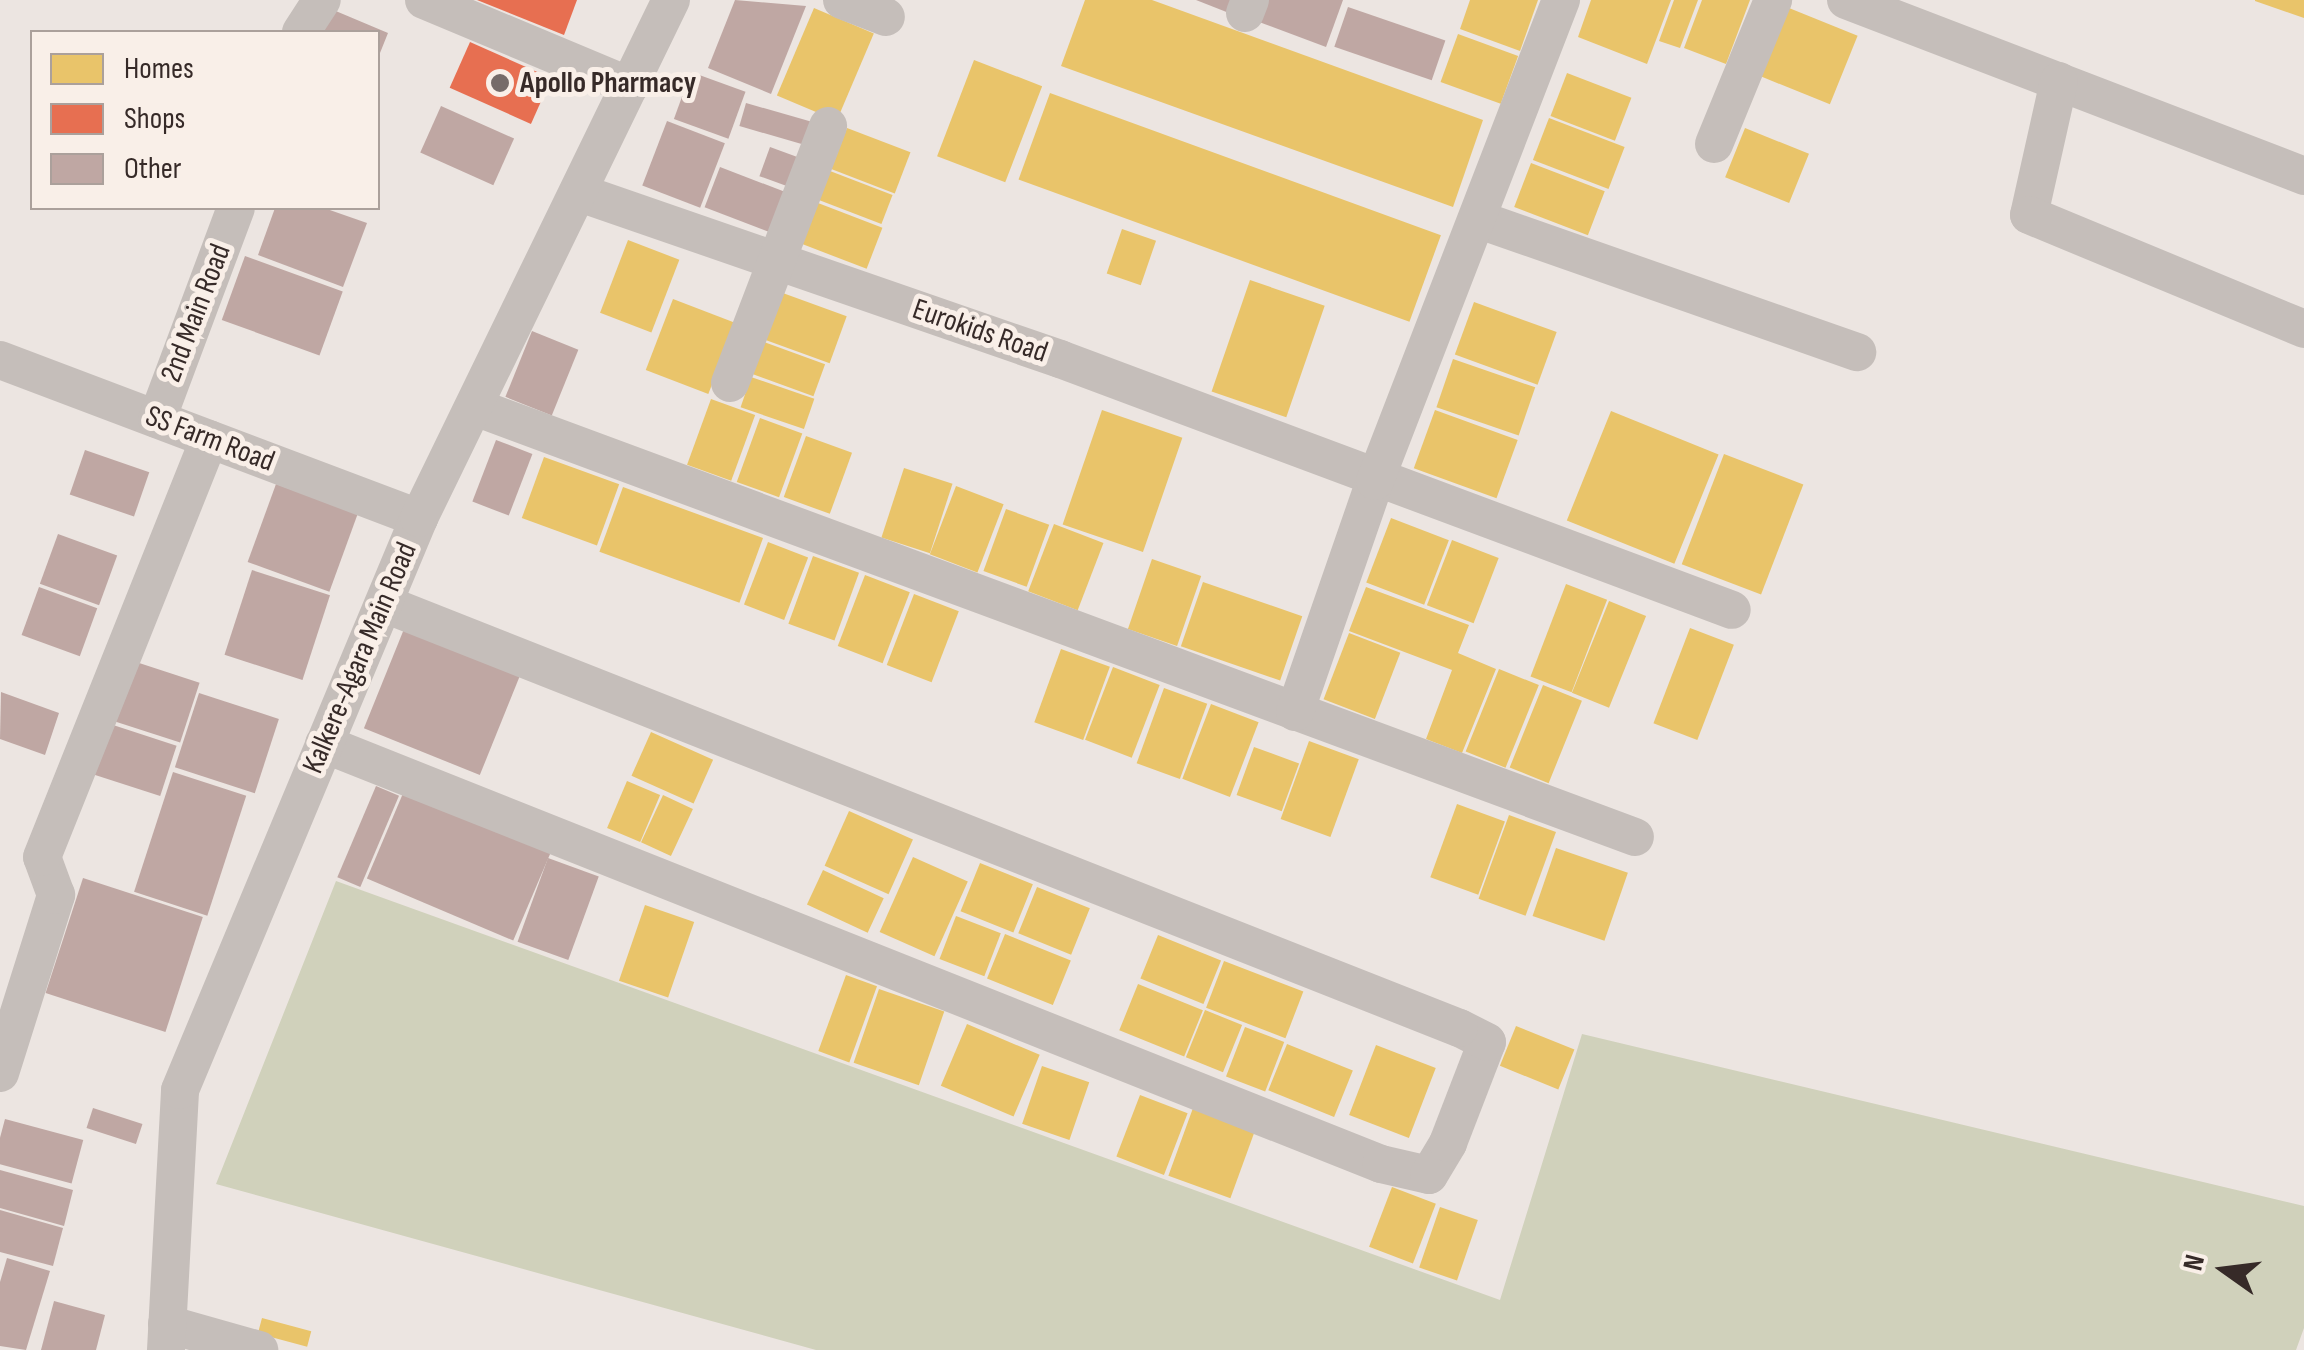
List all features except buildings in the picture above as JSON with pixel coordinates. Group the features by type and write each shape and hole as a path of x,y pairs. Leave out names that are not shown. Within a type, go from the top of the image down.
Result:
{"street":[{"path":"302,30 322,0"},
{"path":"424,0 630,86"},
{"name":"Kalkere-Agara Main Road","path":"166,1337 180,1090 419,518 671,0"},
{"path":"842,0 886,17"},
{"path":"1295,712 1375,482 1561,0"},
{"path":"1714,144 1773,0"},
{"path":"1846,0 2304,176"},
{"path":"2059,80 2028,214 2304,329"},
{"path":"730,383 828,126"},
{"name":"Eurokids Road","path":"580,193 1060,359 1375,482 1732,610"},
{"name":"2nd Main Road","path":"157,418 235,210"},
{"path":"1476,219 1857,352"},
{"name":"SS Farm Road","path":"0,360 419,518"},
{"path":"475,407 1635,837"},
{"path":"0,1073 56,894 42,856 209,439"},
{"path":"324,744 1381,1164 1429,1175 1448,1143 1487,1042 385,604"},
{"path":"166,1337 259,1350"}],"green space":[{"path":"336,881 1500,1300 1582,1034 2304,1206 2304,1328 2296,1350 816,1350 216,1184"}],"place":[{"name":"Apollo Pharmacy","path":"500,83"}]}
